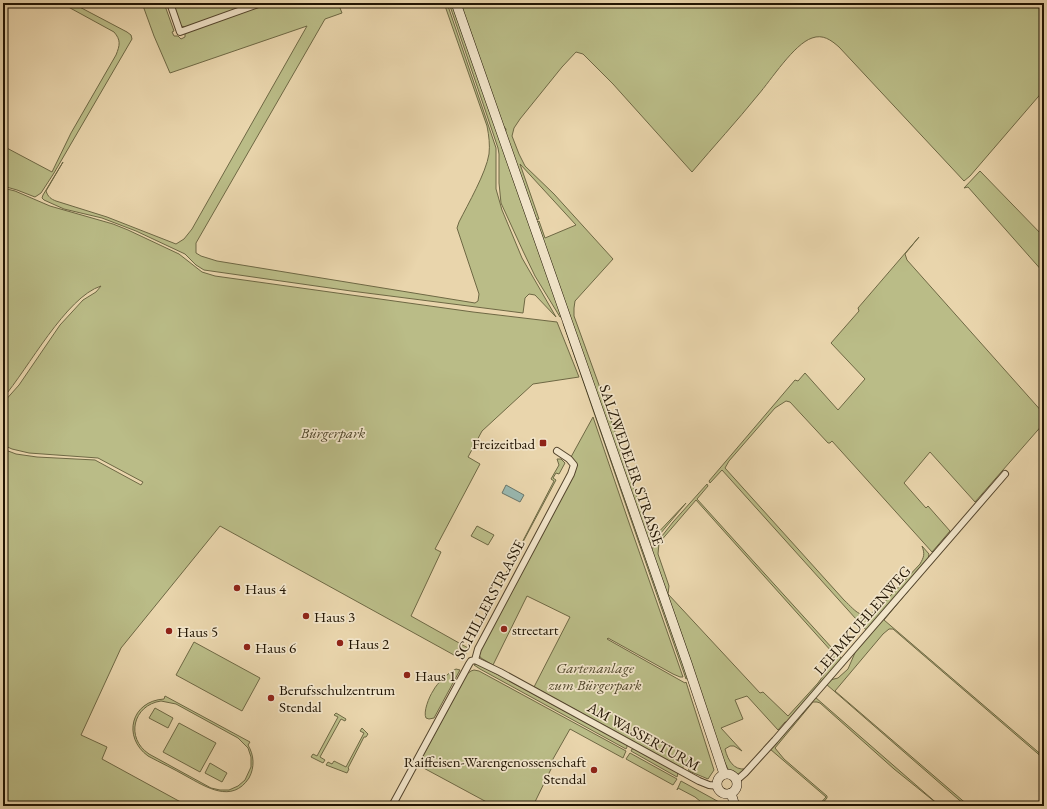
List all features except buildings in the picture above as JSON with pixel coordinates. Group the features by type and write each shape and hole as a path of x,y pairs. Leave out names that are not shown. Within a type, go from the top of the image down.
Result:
{"main road":[{"name":"SALZWEDELER STRASSE","path":"456,3 687,663 724,774"},
{"path":"724,774 731,775 737,780 736,789 731,793 726,794 721,792 718,786 718,779 724,774"},
{"path":"731,793 735,806"}],"street":[{"path":"170,3 180,32 261,3"},
{"name":"SCHILLERSTRASSE","path":"392,806 470,661 475,660 478,649 571,474 574,465 557,452"},
{"name":"LEHMKUHLENWEG","path":"737,780 775,740 1005,474"},
{"name":"AM WASSERTURM","path":"475,660 699,781 718,786"}],"green space":[{"path":"61,3 72,3 127,32 131,35 132,39 54,173 41,193 35,197 3,186 3,146 52,172 71,133 116,55 119,45 119,40 114,32"},
{"path":"142,3 164,3 174,31 172,32 174,36 178,36 181,39 185,37 185,33 189,31 268,3 338,3 342,13 325,19 196,243 196,253 217,261 475,303 478,301 479,294 457,228 487,162 489,154 489,140 487,126 444,3 447,3 496,148 496,189 502,210 522,258 556,317 535,295 529,294 525,298 523,313 204,270 196,265 185,254 136,231 102,218 64,209 44,200 42,198 43,195 63,162 46,191 51,199 107,217 176,244 184,239 192,229 307,26 170,73"},
{"path":"173,3 254,3 185,27 181,26"},
{"path":"449,3 453,3 563,316 560,317 535,276 501,203 498,148"},
{"path":"459,3 1044,3 1044,90 970,176 964,181 839,47 827,38 816,37 805,42 790,55 750,105 692,172 613,84 583,54 576,52 562,67 520,119 514,128 512,136 525,166 554,194 613,259 575,301 574,316 651,538 653,538 686,503 655,540 650,543 648,542 536,223 539,221 545,238 576,225 520,164 539,219 535,220 505,136 506,129 501,123"},
{"path":"980,171 1044,237 1044,273 968,187 964,188"},
{"name":"Bürgerpark","path":"3,188 15,191 50,206 113,224 128,230 179,254 202,272 215,276 473,312 557,322 579,377 533,384 482,431 468,457 480,464 435,549 441,552 411,616 468,648 463,660 220,526 121,648 81,735 107,747 102,759 188,806 3,806 3,449 16,454 37,457 95,460 141,485 143,482 98,458 29,453 3,445 3,403 19,385 60,325 83,300 96,292 101,286 88,293 74,304 48,335 3,398"},
{"path":"919,237 905,254 907,260 1044,414 1044,423 975,502 930,452 904,483 926,508 928,506 950,531 932,552 832,441 828,443 790,402 786,401 775,408 729,461 725,468 844,600 860,614 863,615 872,613 878,609 920,564 924,555 922,546 929,554 928,560 868,630 865,629 722,470 710,483 709,481 795,380 798,381 805,373 838,410 865,379 831,343 859,311 858,308"},
{"path":"563,323 566,325 688,678 686,679"},
{"name":"Gartenanlage zum Bürgerpark","path":"593,417 683,677 673,674 608,638 607,639 685,683 686,682 714,770 708,779 689,771 688,766 686,765 682,768 534,687 570,617 527,596 493,665 481,658 479,655 480,649 575,472 576,464 571,457"},
{"path":"557,459 561,459 565,463 559,474 556,473 553,478 556,480 500,585 554,481 551,479 559,465"},
{"path":"707,484 708,486 697,499 842,659 787,722 785,722 778,730 747,696 735,700 743,719 721,728 742,751 734,746 730,746 725,749 732,764 738,768 745,769 740,775 729,771 719,751 651,550 673,522","holes":["696,500 832,652 834,658 833,662 818,683 788,716 763,692 760,693 668,594 669,586 658,554 659,543"]},
{"path":"477,526 494,535 488,545 471,536"},
{"path":"938,555 884,620 1044,757 1044,759 893,629 889,629 883,634 835,691 969,806 966,806 826,684 830,680 838,678 848,669 857,648"},
{"path":"194,642 260,678 242,711 176,675"},
{"path":"476,664 627,745 626,749 480,669 474,665"},
{"path":"456,669 460,670 434,718 426,718 425,712 427,704 435,688 443,678"},
{"path":"474,670 479,671 626,751 623,758 570,729 553,759 552,767 533,806 494,806 418,765 467,674"},
{"path":"165,696 250,742 248,745 253,757 253,765 249,778 242,786 227,792 210,788 148,756 140,748 135,739 133,730 134,721 144,706 153,701 164,699","holes":["161,701 176,704 238,738 248,748 251,757 251,767 245,780 238,786 229,790 211,788 149,754 141,747 137,740 135,731 139,715 151,704"]},
{"path":"815,697 940,806 894,769 820,703 813,702 775,748 784,759 827,796 820,806 818,806 826,797 770,749"},
{"path":"155,708 173,718 168,728 149,718"},
{"path":"336,713 346,719 345,721 341,719 320,757 325,760 323,763 311,757 313,754 317,756 338,717 334,715"},
{"path":"179,723 216,743 200,772 163,752"},
{"path":"362,728 368,734 364,737 348,768 347,773 326,765 328,762 332,764 334,761 346,767 364,733 360,731"},
{"path":"632,749 678,773 677,777 631,751"},
{"path":"630,753 677,779 673,785 626,759"},
{"path":"210,763 227,773 222,782 205,773"},
{"path":"681,781 719,802 719,806 706,806 695,797 678,788 677,790"}],"water":[{"path":"506,485 524,495 520,502 502,493"}],"place":[{"name":"Freizeitbad","path":"543,443"},
{"name":"Haus 4","path":"237,588"},
{"name":"Haus 3","path":"306,616"},
{"name":"streetart","path":"504,629"},
{"name":"Haus 5","path":"169,631"},
{"name":"Haus 2","path":"340,643"},
{"name":"Haus 6","path":"247,647"},
{"name":"Haus 1","path":"407,675"},
{"name":"Berufsschulzentrum Stendal","path":"271,698"},
{"name":"Raiffeisen-Warengenossenschaft Stendal","path":"594,770"}]}
